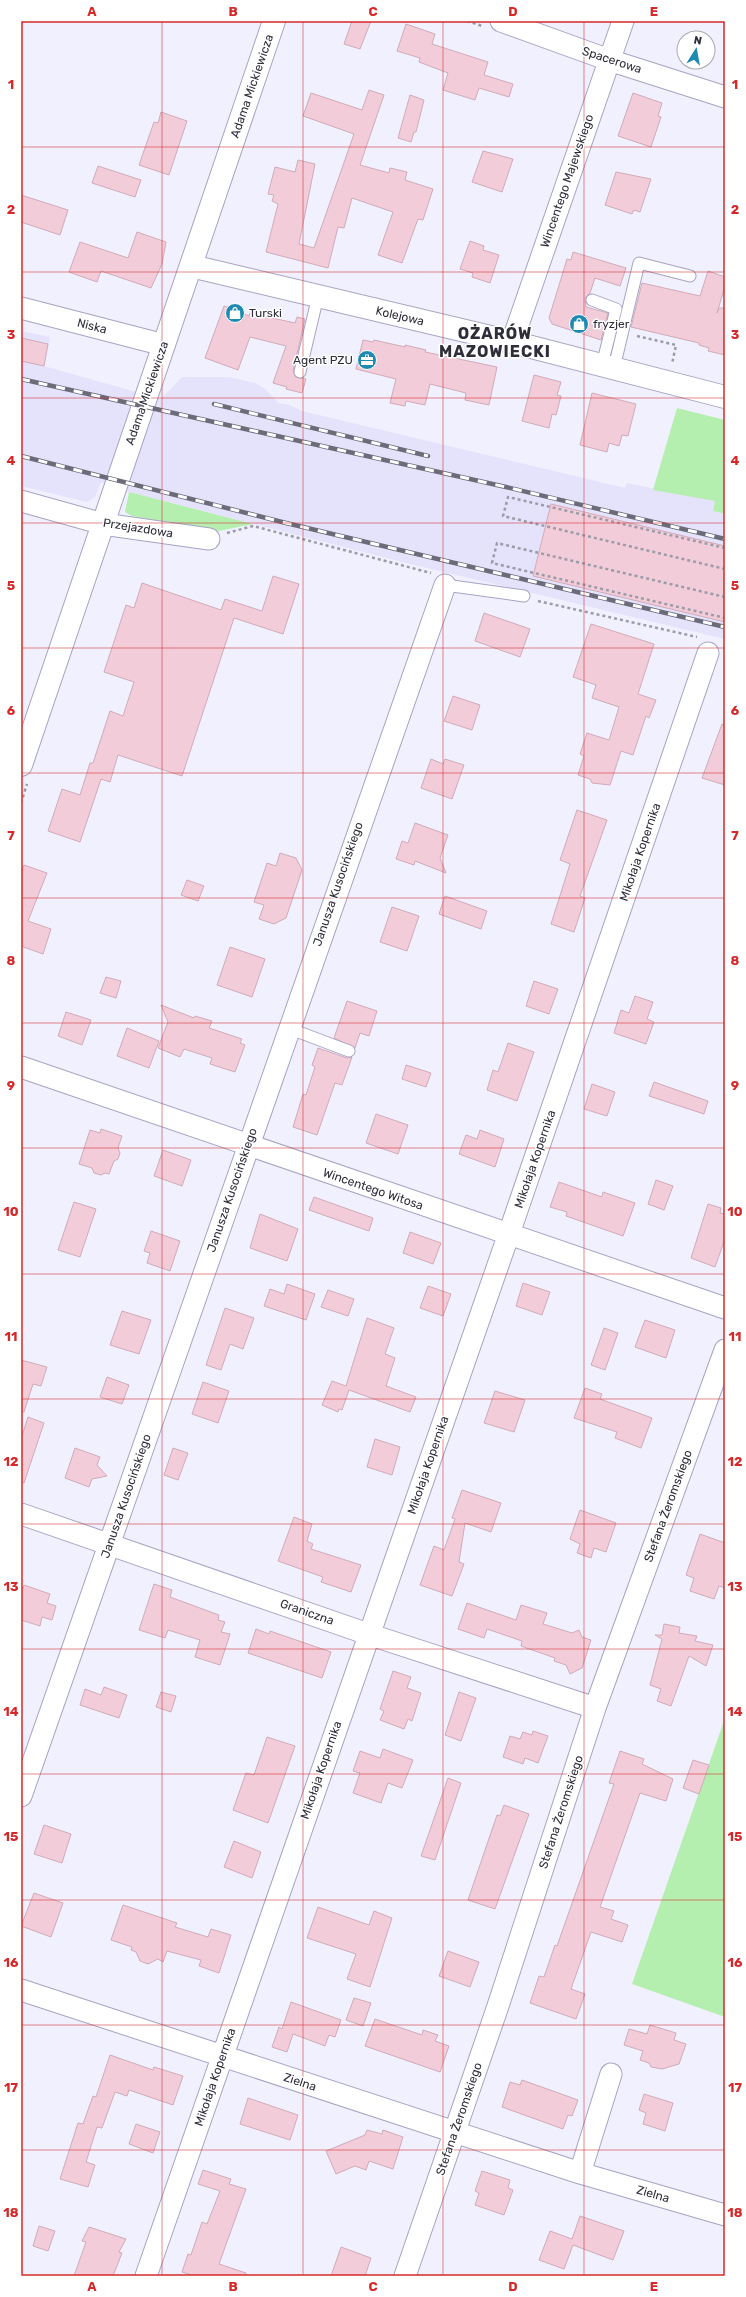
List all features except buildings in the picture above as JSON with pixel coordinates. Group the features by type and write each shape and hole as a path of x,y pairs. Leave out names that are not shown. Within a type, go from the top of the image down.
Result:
{"street":[{"name":"Adama Mickiewicza","path":"21,765 274,21"},
{"name":"Spacerowa","path":"500,21 609,60 725,97"},
{"name":"Wincentego Majewskiego","path":"512,342 623,21"},
{"name":"Kolejowa","path":"191,266 512,342 725,397"},
{"name":"Niska","path":"21,308 164,345"},
{"name":"Przejazdowa","path":"21,501 102,524 209,539"},
{"name":"Janusza Kusocińskiego","path":"21,1796 110,1544 288,1028 445,586"},
{"name":"Mikołaja Kopernika","path":"146,2276 368,1634 509,1234 708,653"},
{"name":"Wincentego Witosa","path":"21,1067 248,1146 725,1308"},
{"name":"Stefana Żeromskiego","path":"405,2276 595,1708 725,1350"},
{"name":"Graniczna","path":"21,1514 368,1634 595,1708"},
{"name":"Zielna","path":"21,1990 580,2173 725,2215"},
{"path":"580,2173 611,2074"}],"lane":[{"path":"608,367 639,264 690,276"},
{"path":"300,372 318,296"},
{"path":"592,300 616,309 608,367"},
{"path":"445,586 524,596"},
{"path":"288,1028 349,1051"}],"path":[{"path":"725,548 508,496 503,516 725,569"},
{"path":"725,598 497,543 492,563 725,618"}],"shaded area":[{"path":"21,331 50,337 44,366 161,399 182,377 229,377 255,383 264,388 279,403 290,405 302,411 625,488 627,483 715,501 713,511 725,514 725,639 402,562 129,492 101,482 95,497 87,502 21,486"}],"green space":[{"path":"677,408 725,420 725,514 713,511 715,501 653,490"},
{"path":"129,492 253,524 219,531 132,516 125,512"},
{"path":"725,1718 725,2017 632,1984"}],"railway":[{"path":"21,379 506,487 725,539"},
{"path":"214,404 428,456"},
{"path":"21,456 286,523 725,627"}],"place":[{"name":"Turski","path":"235,313"},
{"name":"fryzjer","path":"579,324"},
{"name":"Agent PZU","path":"367,360"}],"district":[{"name":"OŻARÓW MAZOWIECKI","path":"495,342"}]}
